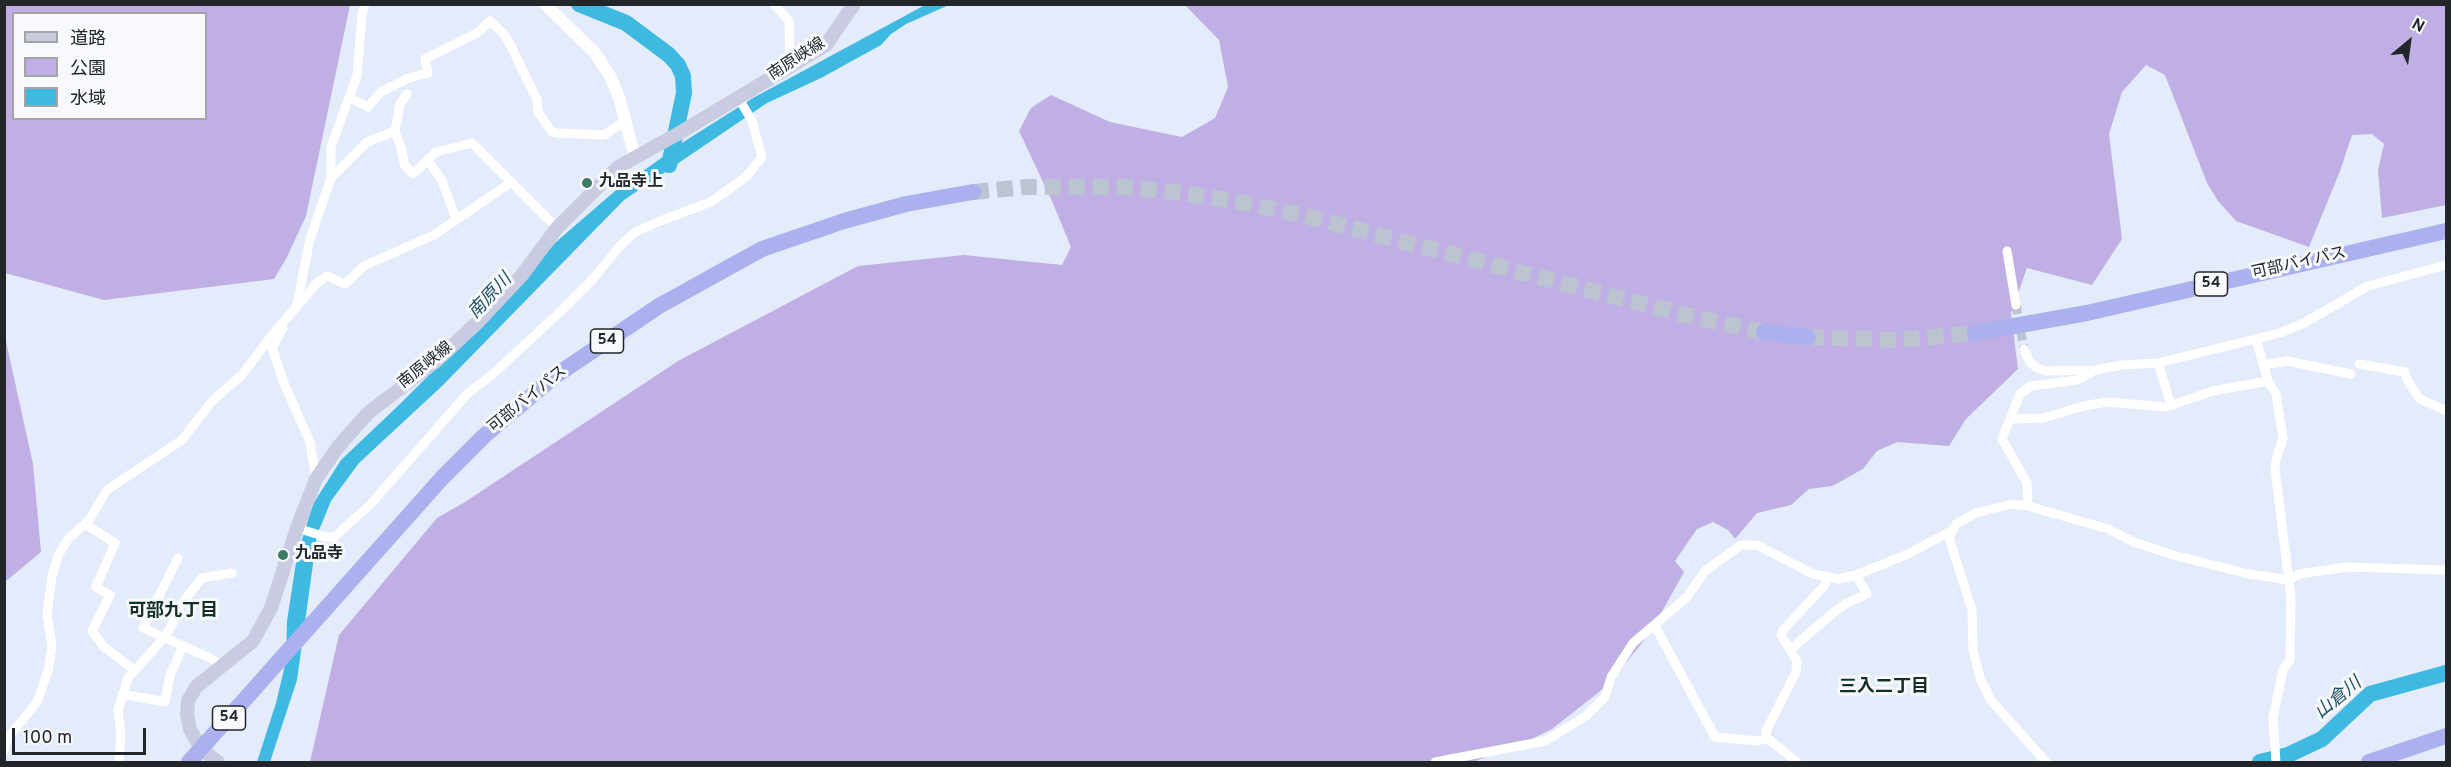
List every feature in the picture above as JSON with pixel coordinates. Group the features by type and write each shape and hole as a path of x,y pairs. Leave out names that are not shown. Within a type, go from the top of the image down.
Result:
{"highway":[{"name":"可部バイパス","path":"189,762 442,478 484,436 555,376 659,306 762,249 844,221 906,204 973,192"},
{"name":"可部バイパス","path":"1975,333 2087,313 2446,231"},
{"path":"1764,332 1808,337"},
{"path":"2373,762 2446,736"}],"main road":[{"name":"南原峡線","path":"218,762 201,749 190,729 187,714 188,701 196,687 253,640 271,608 316,479 338,447 368,413 436,361 479,321 522,275 557,228 618,167 739,100 826,45 854,4"}],"street":[{"path":"296,307 310,239 331,178 331,147 357,76 365,4"},
{"path":"545,4 594,52 609,74 619,97 635,158"},
{"path":"774,4 789,21 790,67"},
{"path":"350,98 368,107 381,92 409,78 428,73 425,60 477,33 490,21 503,33 510,44 537,100 538,112 551,130 556,133 604,135 625,122"},
{"path":"407,94 400,104 395,131 404,164 413,174 436,152 472,143 557,228"},
{"path":"300,529 326,537 334,537 369,505 468,393 492,375 554,318 635,232 711,202 746,177 762,158 752,121 739,100"},
{"path":"331,178 368,142 395,131"},
{"path":"428,160 442,181 456,219"},
{"path":"4,751 8,738 38,702 48,671 52,647 47,614 52,576 58,556 68,539 86,524 107,490 182,440 213,400 242,375 318,282 327,276 345,284 364,266 434,235 510,183"},
{"path":"2007,251 2016,305"},
{"path":"2024,349 2030,362 2046,371 2095,370 2122,365 2158,363 2280,333 2304,323 2368,286 2446,265"},
{"path":"284,321 285,325 272,348 285,386 310,442 316,479"},
{"path":"2256,339 2268,381 2276,394 2283,439 2276,459 2276,480 2289,580 2290,660 2283,670 2273,718 2276,762"},
{"path":"2264,365 2287,361 2350,374"},
{"path":"2158,363 2171,405"},
{"path":"2359,364 2405,372 2407,380 2420,399 2446,411"},
{"path":"2028,506 2027,483 2002,439 2020,394 2031,386 2077,380 2095,370"},
{"path":"2011,419 2044,418 2107,402 2149,407 2171,405 2213,391 2268,381"},
{"path":"2046,762 1990,699 1980,678 1973,650 1972,610 1950,543 1956,524 1977,513 2012,504 2028,506 2108,529 2134,542 2174,555 2248,574 2289,580 2299,574 2346,567 2446,570"},
{"path":"86,524 116,543 96,587 110,595 92,631 104,647 129,666"},
{"path":"1436,762 1545,741 1586,716 1605,697 1611,677 1633,643 1687,597 1705,571 1741,545 1757,545 1813,574 1839,579 1908,554 1953,530"},
{"path":"178,558 143,628 223,666"},
{"path":"119,762 122,735 118,710 128,678 164,638 178,608 202,578 232,573"},
{"path":"1790,650 1834,612 1867,594 1856,574"},
{"path":"1797,762 1767,738 1766,731 1796,672 1797,661 1781,635 1783,630 1825,585 1827,577"},
{"path":"1655,626 1715,737 1758,741 1767,738"},
{"path":"122,694 165,702 167,684 183,646"}],"green space":[{"path":"4,5 350,5 306,216 274,279 104,300 5,273"},
{"path":"1185,5 2446,5 2446,205 2382,218 2378,170 2384,144 2372,134 2352,135 2309,247 2236,221 2218,201 2207,183 2165,75 2146,65 2122,92 2109,134 2122,239 2092,285 2027,268 2011,313 2018,369 1966,419 1949,446 1897,442 1877,451 1863,469 1832,486 1809,489 1791,505 1757,513 1735,539 1728,530 1713,522 1697,529 1675,561 1684,572 1650,633 1608,685 1552,729 1528,741 1473,762 310,762 339,635 437,518 465,502 678,361 858,266 964,255 1062,265 1071,247 1019,131 1031,108 1051,95 1110,122 1182,137 1215,118 1228,87 1219,40"},
{"path":"4,332 33,464 41,552 5,582"}],"water":[{"path":"925,5 949,5 906,24 891,34 881,45 821,78 767,103 624,200 442,386 359,463 331,501 317,535 297,680 270,762 257,762 276,703 286,661 287,621 297,556 313,504 341,460 490,314 556,242 615,191 685,141 753,98"}],"waterway":[{"path":"579,4 626,23 669,55 678,65 683,76 684,93 669,165"},
{"name":"山倉川","path":"2260,762 2288,755 2322,739 2370,694 2446,673"}],"tunnel":[{"path":"973,192 1025,187 1123,187 1239,202 1306,216 1685,315 1764,332"},
{"path":"2016,305 2024,349"},
{"path":"1808,337 1899,340 1975,333"}],"place":[{"name":"九品寺上","path":"587,183"},
{"name":"九品寺","path":"283,555"}],"district":[{"name":"可部九丁目","path":"173,612"},
{"name":"三入二丁目","path":"1884,688"}],"water label":[{"name":"南原川","path":"491,297"}]}
